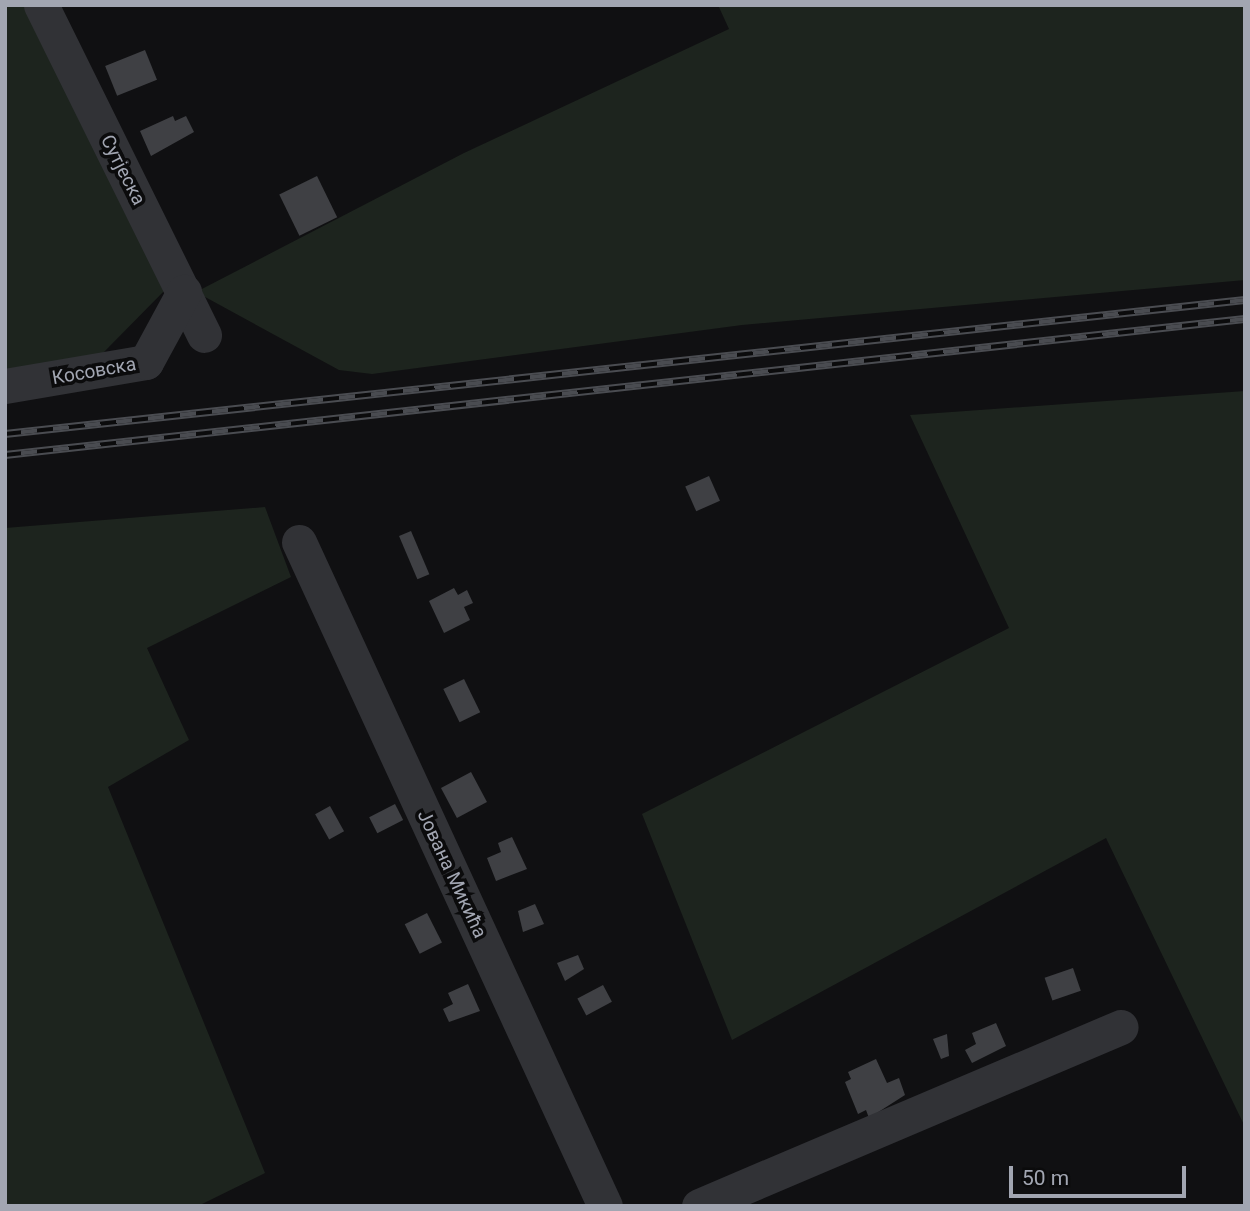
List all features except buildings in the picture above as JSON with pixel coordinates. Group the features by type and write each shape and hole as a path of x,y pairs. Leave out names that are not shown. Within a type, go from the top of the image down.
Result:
{"street":[{"name":"Сутјеска","path":"41,5 204,335"},
{"name":"Косовска","path":"5,386 146,362 184,292"},
{"name":"Јована Микића","path":"299,542 605,1206"},
{"path":"699,1206 1121,1027"}],"shaded area":[{"path":"5,5 24,5 169,286 103,353 5,382"},
{"path":"718,5 1245,5 1245,280 742,325 372,374 339,370 196,292 464,153 729,29"},
{"path":"1245,391 1245,1127 1106,838 732,1040 642,814 1009,628 910,415"},
{"path":"265,507 291,577 147,648 189,740 108,787 265,1173 198,1206 5,1206 5,528"}],"railway":[{"path":"5,434 1245,300"},
{"path":"5,455 1245,319"}]}
